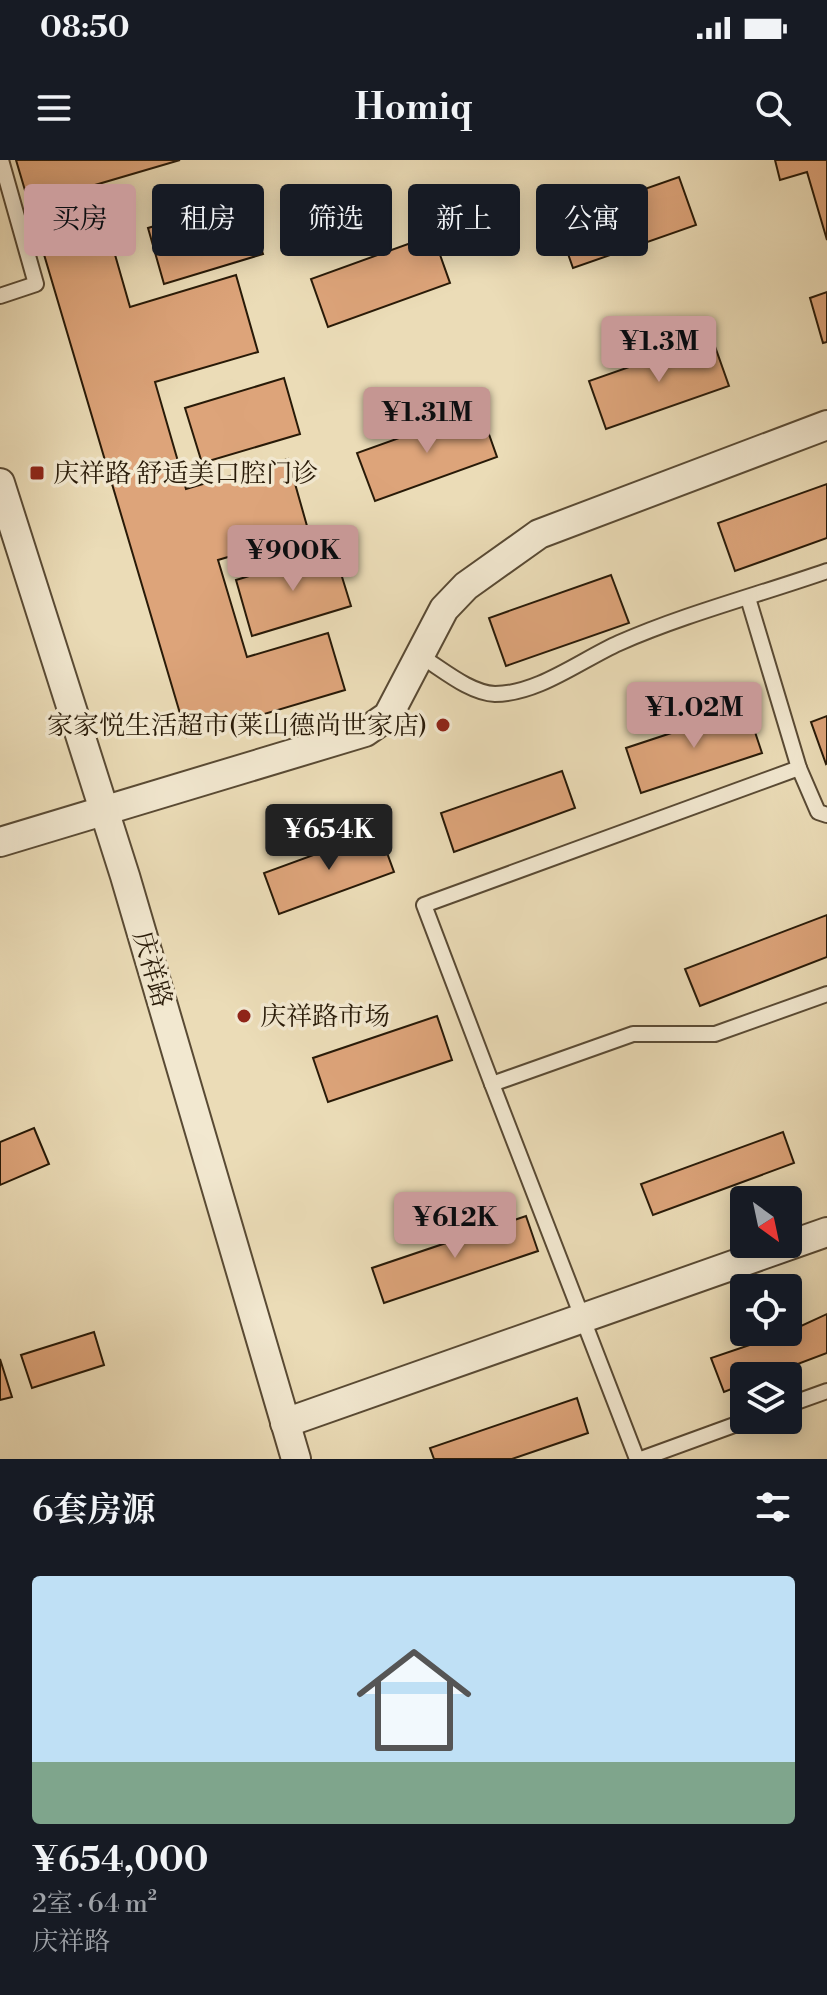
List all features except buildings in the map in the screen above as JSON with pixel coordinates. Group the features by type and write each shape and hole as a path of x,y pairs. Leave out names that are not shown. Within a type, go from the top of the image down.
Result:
{"street":[{"path":"0,842 365,732 388,716 444,609 466,586 539,534 827,425"},
{"name":"庆祥路","path":"0,483 104,810 296,1459"},
{"path":"285,1423 827,1232"}],"lane":[{"path":"0,296 36,284 1,160"},
{"path":"419,655 473,687 490,694 506,693 537,682 619,643 827,571"},
{"path":"748,598 799,768 818,812 827,815"},
{"path":"730,1426 639,1459 424,905 799,768"},
{"path":"492,1084 633,1034 715,1034 827,994"},
{"path":"802,1400 827,1391"}],"place":[{"name":"庆祥路 舒适美口腔门诊","path":"37,473"},
{"name":"家家悦生活超市(莱山德尚世家店)","path":"443,725"},
{"name":"庆祥路市场","path":"244,1016"}]}
